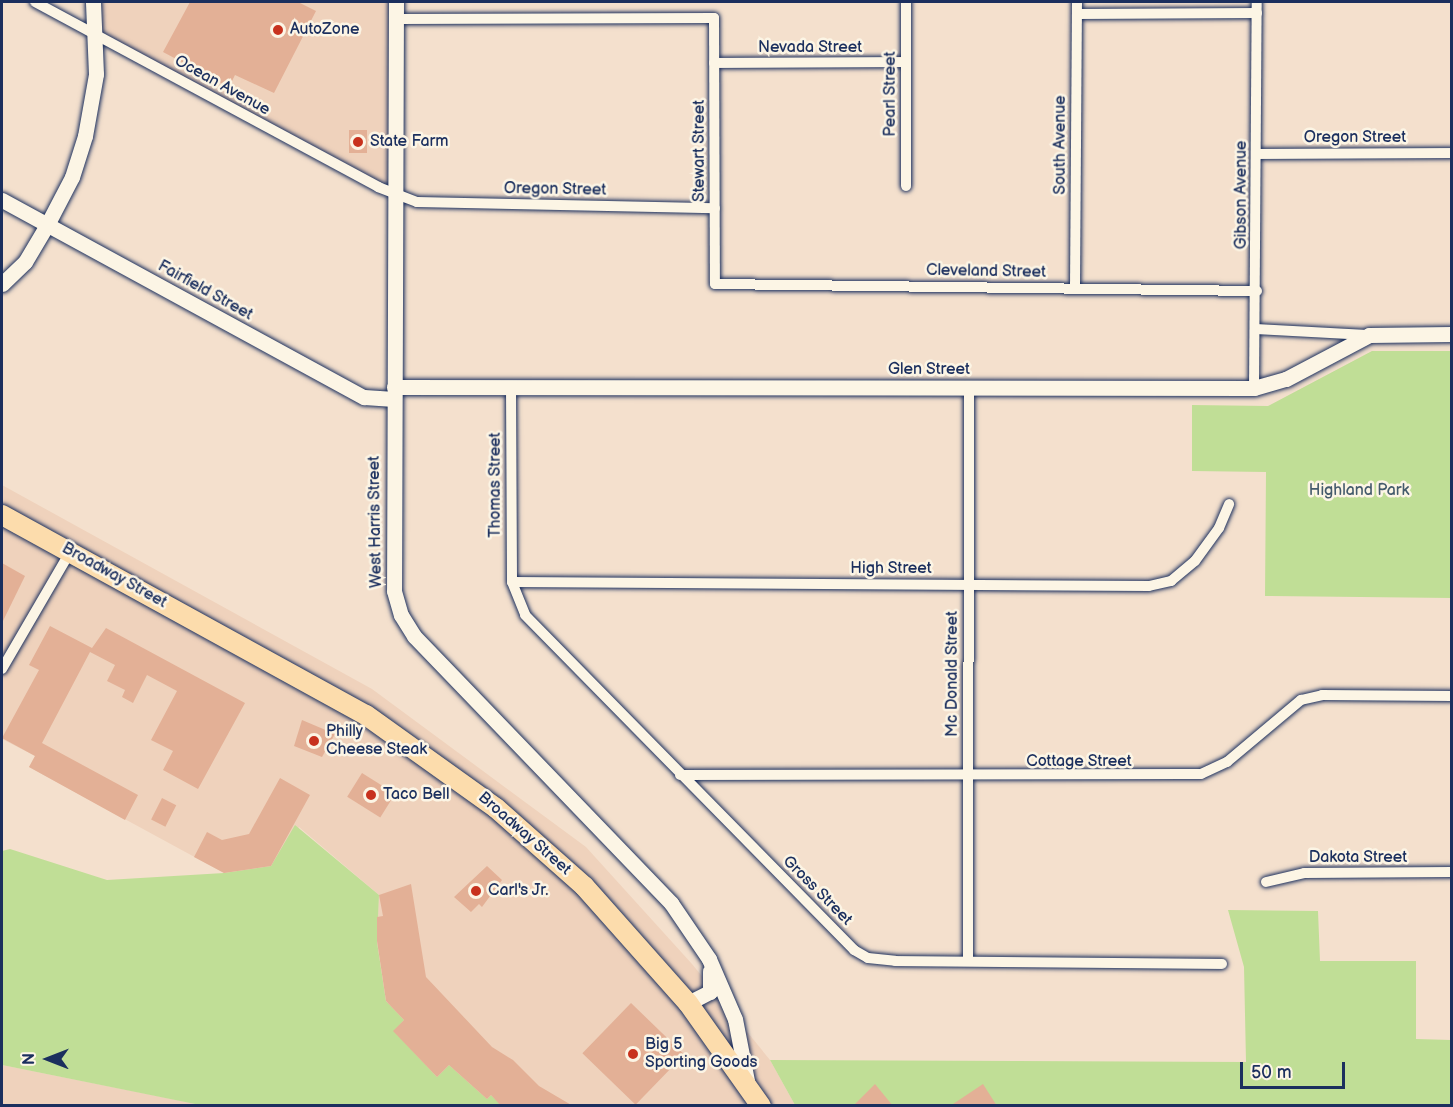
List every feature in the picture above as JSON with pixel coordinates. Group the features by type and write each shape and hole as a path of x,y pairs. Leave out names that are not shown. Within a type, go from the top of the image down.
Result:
{"highway":[{"name":"Broadway Street","path":"2,515 366,716 471,789 584,886 688,1002 761,1106"}],"main road":[{"path":"2,284 26,262 47,225 85,136 96,74 93,2"},
{"name":"West Harris Street","path":"396,2 394,591 401,615 414,636 670,903 709,959 735,1019 748,1086"},
{"name":"Fairfield Street","path":"2,200 363,397 394,393"},
{"name":"Glen Street","path":"394,393 511,388 1254,388 1286,379 1369,335 1452,334"},
{"path":"688,1002 710,992 709,959"}],"street":[{"name":"Ocean Avenue","path":"35,2 396,194"},
{"name":"Pearl Street","path":"906,2 906,186"},
{"name":"South Avenue","path":"1075,288 1077,2"},
{"path":"1077,14 1257,7"},
{"name":"Gibson Avenue","path":"1254,388 1257,291 1257,7"},
{"name":"Stewart Street","path":"397,19 714,18 715,284"},
{"name":"Nevada Street","path":"714,63 905,63"},
{"name":"Oregon Street","path":"1258,154 1452,153"},
{"name":"Oregon Street","path":"396,194 417,202 715,208"},
{"name":"Cleveland Street","path":"715,284 1257,291"},
{"path":"1256,329 1369,335"},
{"name":"Thomas Street","path":"511,388 512,582"},
{"name":"Mc Donald Street","path":"968,961 969,388"},
{"name":"High Street","path":"512,582 1161,585 1195,561 1219,528 1229,504"},
{"path":"2,669 70,552"},
{"name":"Gross Street","path":"512,582 517,600 537,630 854,950 868,958 895,962 1222,964"},
{"name":"Cottage Street","path":"680,775 1201,774 1227,762 1301,700 1322,695 1452,696"},
{"name":"Dakota Street","path":"1266,882 1304,873 1452,873"}],"shaded area":[{"path":"93,2 396,2 396,194 96,33"},
{"path":"2,485 372,689 586,847 692,964 770,1060 795,1105 501,1105 437,1077 393,1031 377,941 379,895 299,827 271,866 224,873 29,767 35,756 2,739"},
{"path":"2,1065 177,1100 200,1105 2,1105"}],"green space":[{"name":"Highland Park","path":"1372,351 1451,351 1451,598 1265,596 1266,472 1192,471 1192,405 1268,406"},
{"path":"295,825 379,895 377,942 386,1001 404,1020 394,1031 437,1077 449,1065 487,1099 491,1095 501,1105 200,1105 2,1065 2,851 10,849 107,880 224,873 271,866"},
{"path":"1228,910 1318,911 1320,961 1416,961 1416,1039 1451,1040 1451,1105 795,1105 770,1060 1246,1062 1244,967"}],"building":[{"path":"190,2 298,2 316,11 274,93 235,75 229,87 163,52"},
{"name":"State Farm","path":"349,130 367,130 367,153 349,153"},
{"path":"2,563 25,576 2,623"},
{"path":"50,626 92,648 106,628 245,703 198,789 163,770 173,751 151,740 177,691 147,675 133,703 122,697 125,690 107,681 115,665 90,652 42,743 138,795 125,820 29,767 35,756 2,738 39,670 29,665"},
{"name":"Philly Cheese Steak","path":"302,720 335,734 322,757 294,746"},
{"name":"Taco Bell","path":"362,773 395,794 380,817 347,797"},
{"path":"280,778 310,795 271,866 224,873 194,857 207,832 222,840 249,834"},
{"path":"162,798 176,805 165,827 151,819"},
{"name":"Carl's Jr.","path":"487,866 502,880 482,907 479,904 471,912 454,897"},
{"path":"411,884 426,977 492,1047 513,1060 539,1086 573,1106 501,1106 491,1095 487,1099 449,1065 437,1077 393,1031 404,1020 386,1001 377,941 377,917 383,916 379,895"},
{"name":"Big 5 Sporting Goods","path":"631,1003 684,1054 636,1105 582,1053"},
{"path":"875,1084 893,1106 853,1106"},
{"path":"983,1084 997,1106 950,1106"}],"place":[{"name":"AutoZone","path":"278,30"},
{"name":"State Farm","path":"358,142"},
{"name":"Philly Cheese Steak","path":"314,741"},
{"name":"Taco Bell","path":"371,795"},
{"name":"Carl's Jr.","path":"476,891"},
{"name":"Big 5 Sporting Goods","path":"633,1054"}]}
